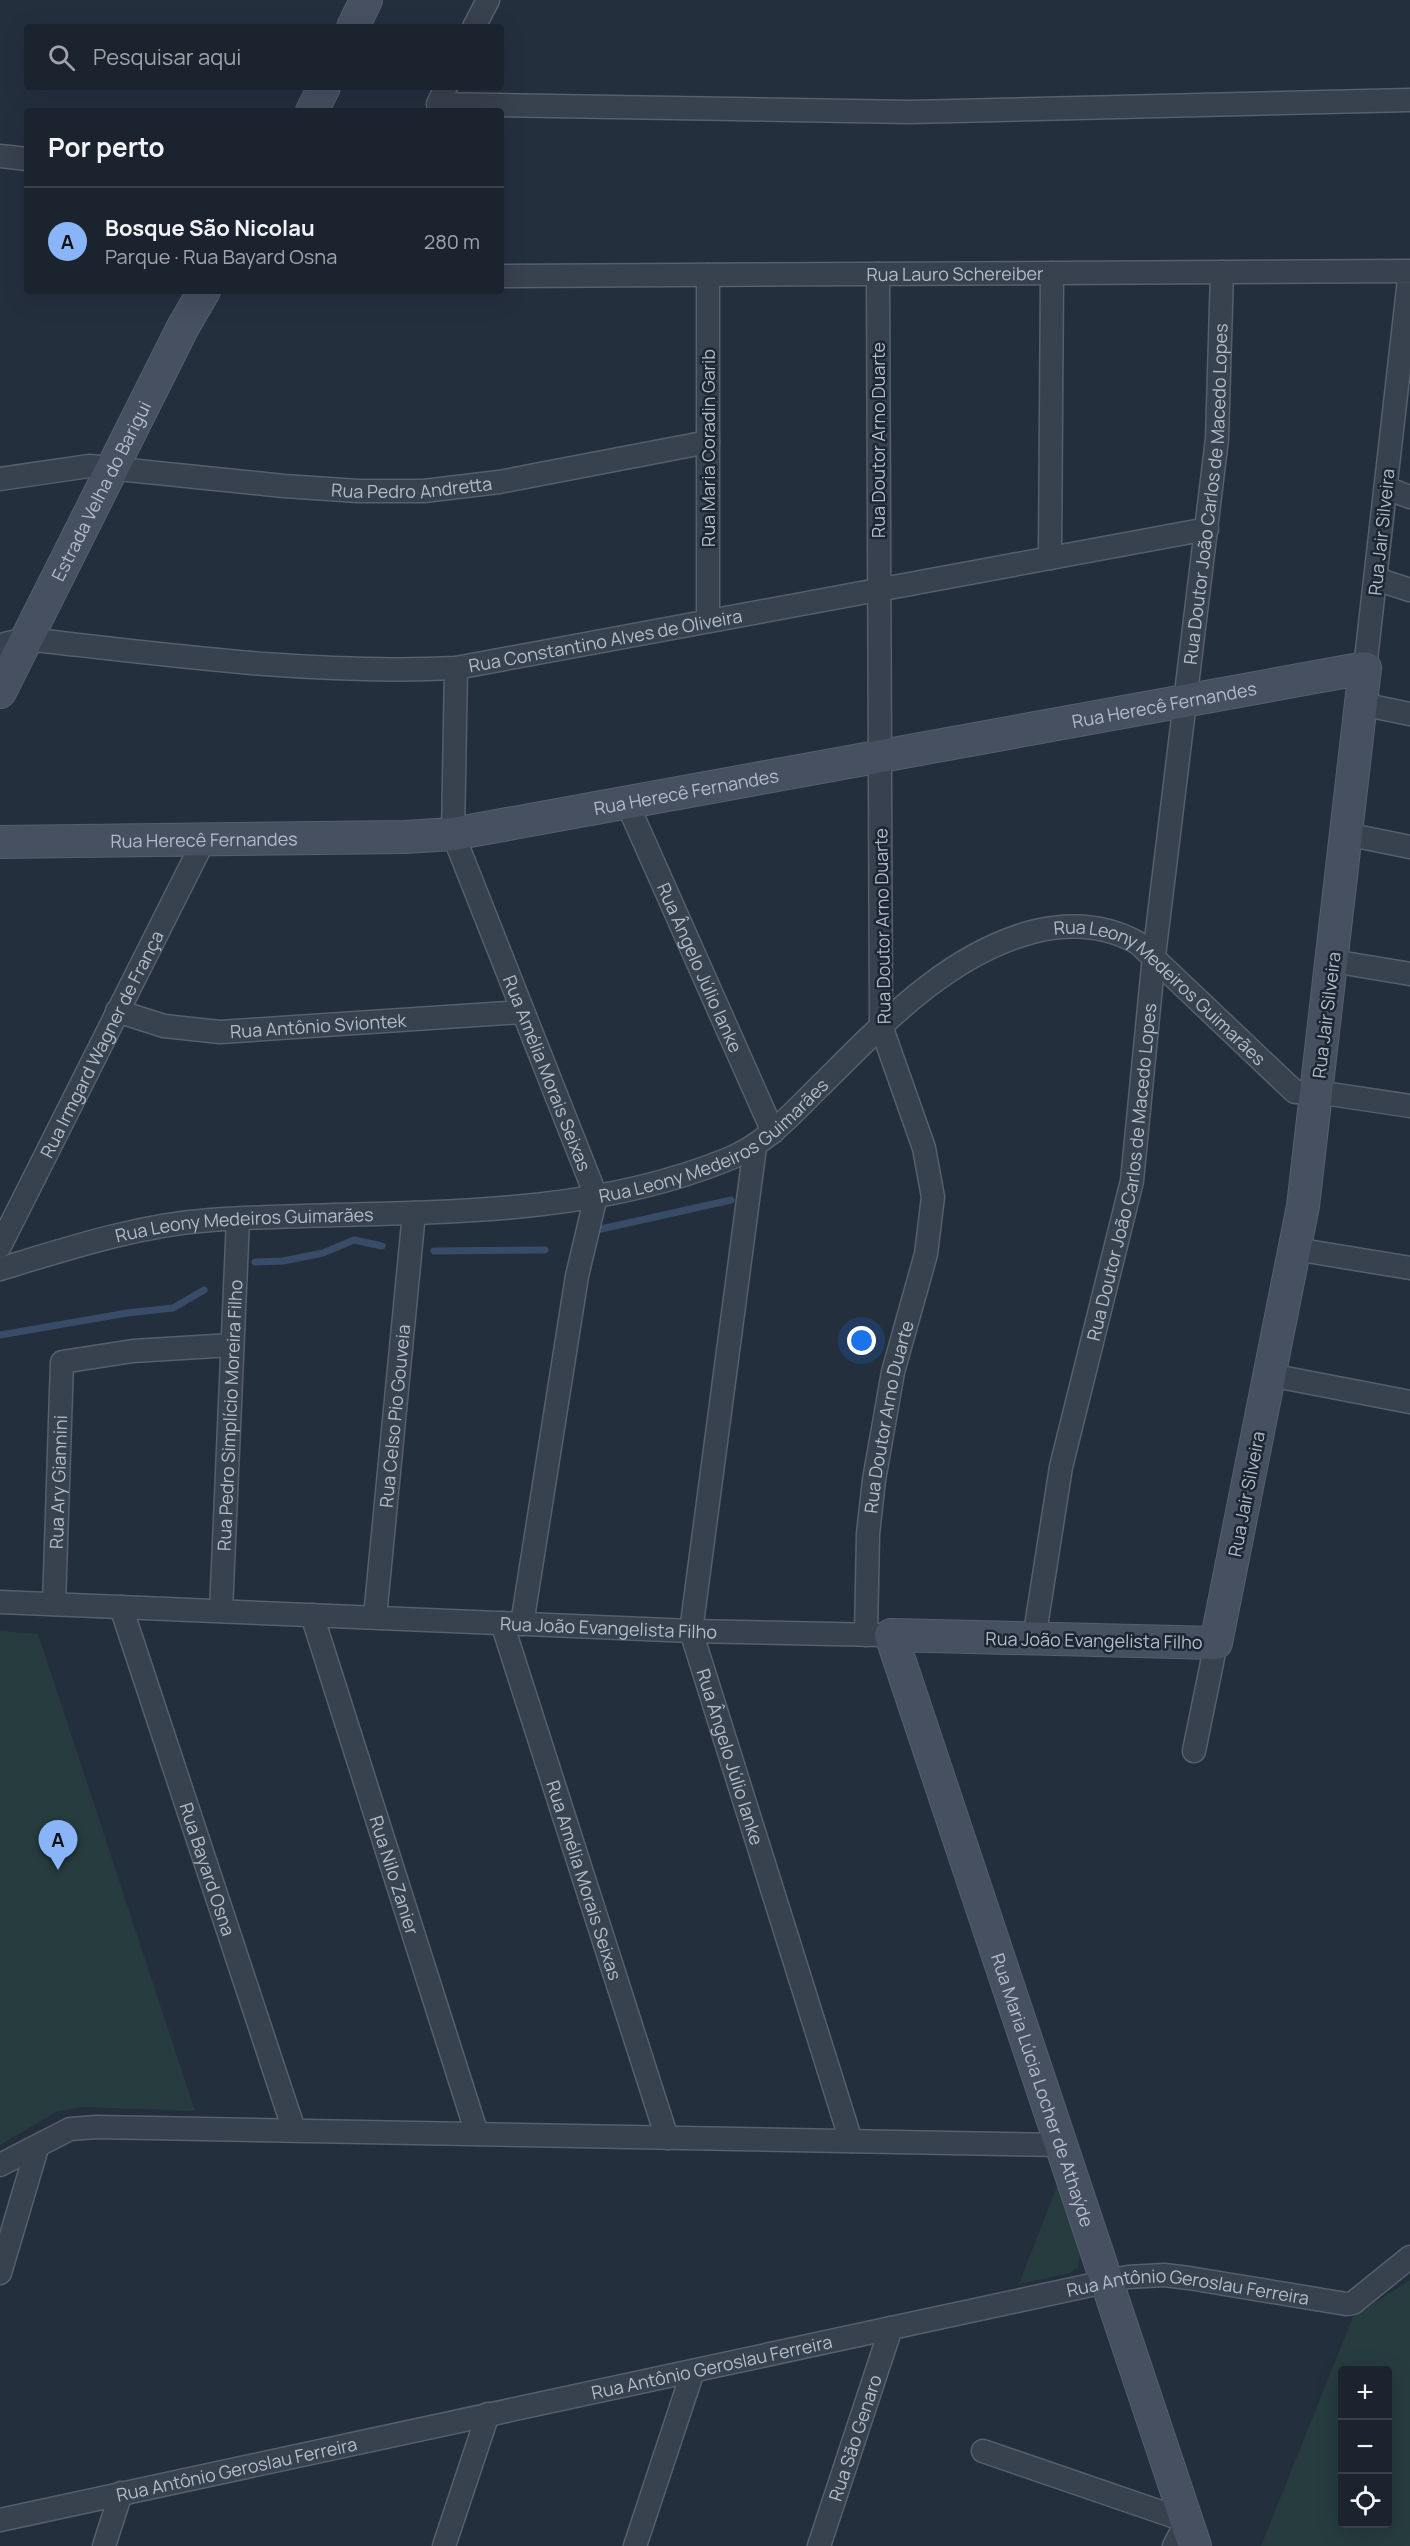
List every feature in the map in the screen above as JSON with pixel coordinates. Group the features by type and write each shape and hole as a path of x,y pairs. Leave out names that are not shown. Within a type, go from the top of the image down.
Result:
{"street":[{"path":"354,24 366,0"},
{"path":"476,24 488,0"},
{"path":"314,108 322,90"},
{"path":"445,90 438,104 910,112 1410,100"},
{"path":"0,156 24,159"},
{"name":"Rua Lauro Schereiber","path":"504,276 1410,271"},
{"name":"Rua Jair Silveira","path":"1194,1751 1295,1249 1317,1092 1410,271"},
{"name":"Rua Doutor João Carlos de Macedo Lopes","path":"1034,1639 1061,1467 1132,1181 1154,956 1219,417 1222,272"},
{"path":"1050,558 1052,273"},
{"name":"Rua Doutor Arno Duarte","path":"878,274 882,1026 924,1148 933,1197 926,1254 893,1372 873,1480 868,1534 879,1635"},
{"name":"Rua Maria Coradin Garib","path":"708,275 708,621"},
{"name":"Estrada Velha do Barigui","path":"0,692 13,642 113,467 183,327 202,294"},
{"name":"Rua Pedro Andretta","path":"0,478 71,467 113,467 294,487 424,491 499,482 708,442"},
{"path":"1386,488 1410,496"},
{"name":"Rua Constantino Alves de Oliveira","path":"13,642 327,668 379,670 456,668 1207,529"},
{"path":"1376,579 1410,590"},
{"name":"Rua Amélia Morais Seixas","path":"456,668 453,834 596,1196 577,1276 512,1623 667,2138"},
{"name":"Rua Herecê Fernandes","path":"0,843 453,834 1365,668"},
{"path":"1361,704 1410,714"},
{"name":"Rua Ângelo Júlio Ianke","path":"627,803 773,1132"},
{"path":"1346,834 1410,847"},
{"name":"Rua Irmgard Wagner de França","path":"0,1246 204,840"},
{"name":"Rua Leony Medeiros Guimarães","path":"0,1269 150,1228 238,1219 510,1208 596,1196 687,1174 755,1147 882,1026 929,986 955,968 1004,941 1024,934 1073,926 1100,928 1122,933 1154,956 1287,1087 1303,1094 1317,1092 1410,1106"},
{"path":"1332,961 1410,974"},
{"name":"Rua Antônio Sviontek","path":"117,1011 164,1026 220,1032 522,1012"},
{"name":"Rua Ângelo Júlio Ianke","path":"755,1147 691,1631 851,2141"},
{"name":"Rua Celso Pio Gouveia","path":"375,1617 414,1213"},
{"name":"Rua Pedro Simplício Moreira Filho","path":"221,1611 238,1219"},
{"path":"1295,1249 1410,1268"},
{"name":"Rua Ary Giannini","path":"54,1604 62,1362 133,1351 232,1345"},
{"path":"1270,1375 1410,1402"},
{"name":"Rua João Evangelista Filho","path":"0,1602 691,1631 1216,1643"},
{"name":"Rua Bayard Osna","path":"121,1607 294,2130"},
{"name":"Rua Nilo Zanier","path":"312,1615 477,2134"},
{"name":"Rua Maria Lúcia Locher de Athaýde","path":"879,1635 1062,2145 1107,2281 1186,2538"},
{"path":"0,2165 37,2148 62,2133 83,2128 1062,2145"},
{"path":"0,2272 37,2148"},
{"name":"Rua Antônio Geroslau Ferreira","path":"0,2520 1107,2281 1164,2275 1346,2304 1360,2299 1410,2258"},
{"name":"Rua São Genaro","path":"819,2546 891,2328"},
{"path":"635,2546 693,2371"},
{"path":"444,2546 488,2415"},
{"path":"983,2451 1186,2538"},
{"path":"104,2546 121,2493"}],"green space":[{"path":"0,1631 38,1634 195,2111 82,2107 56,2112 0,2145"},
{"path":"1058,2184 1080,2254 1078,2267 1070,2273 1019,2284"},
{"path":"1410,2280 1410,2546 1261,2546 1353,2317"}],"waterway":[{"path":"601,1229 731,1200"},
{"path":"255,1262 283,1261 323,1253 354,1240 382,1246"},
{"path":"434,1251 545,1250"},
{"path":"0,1335 127,1313 173,1308 204,1290"}],"place":[{"name":"Bosque São Nicolau","path":"58,1870"}]}
